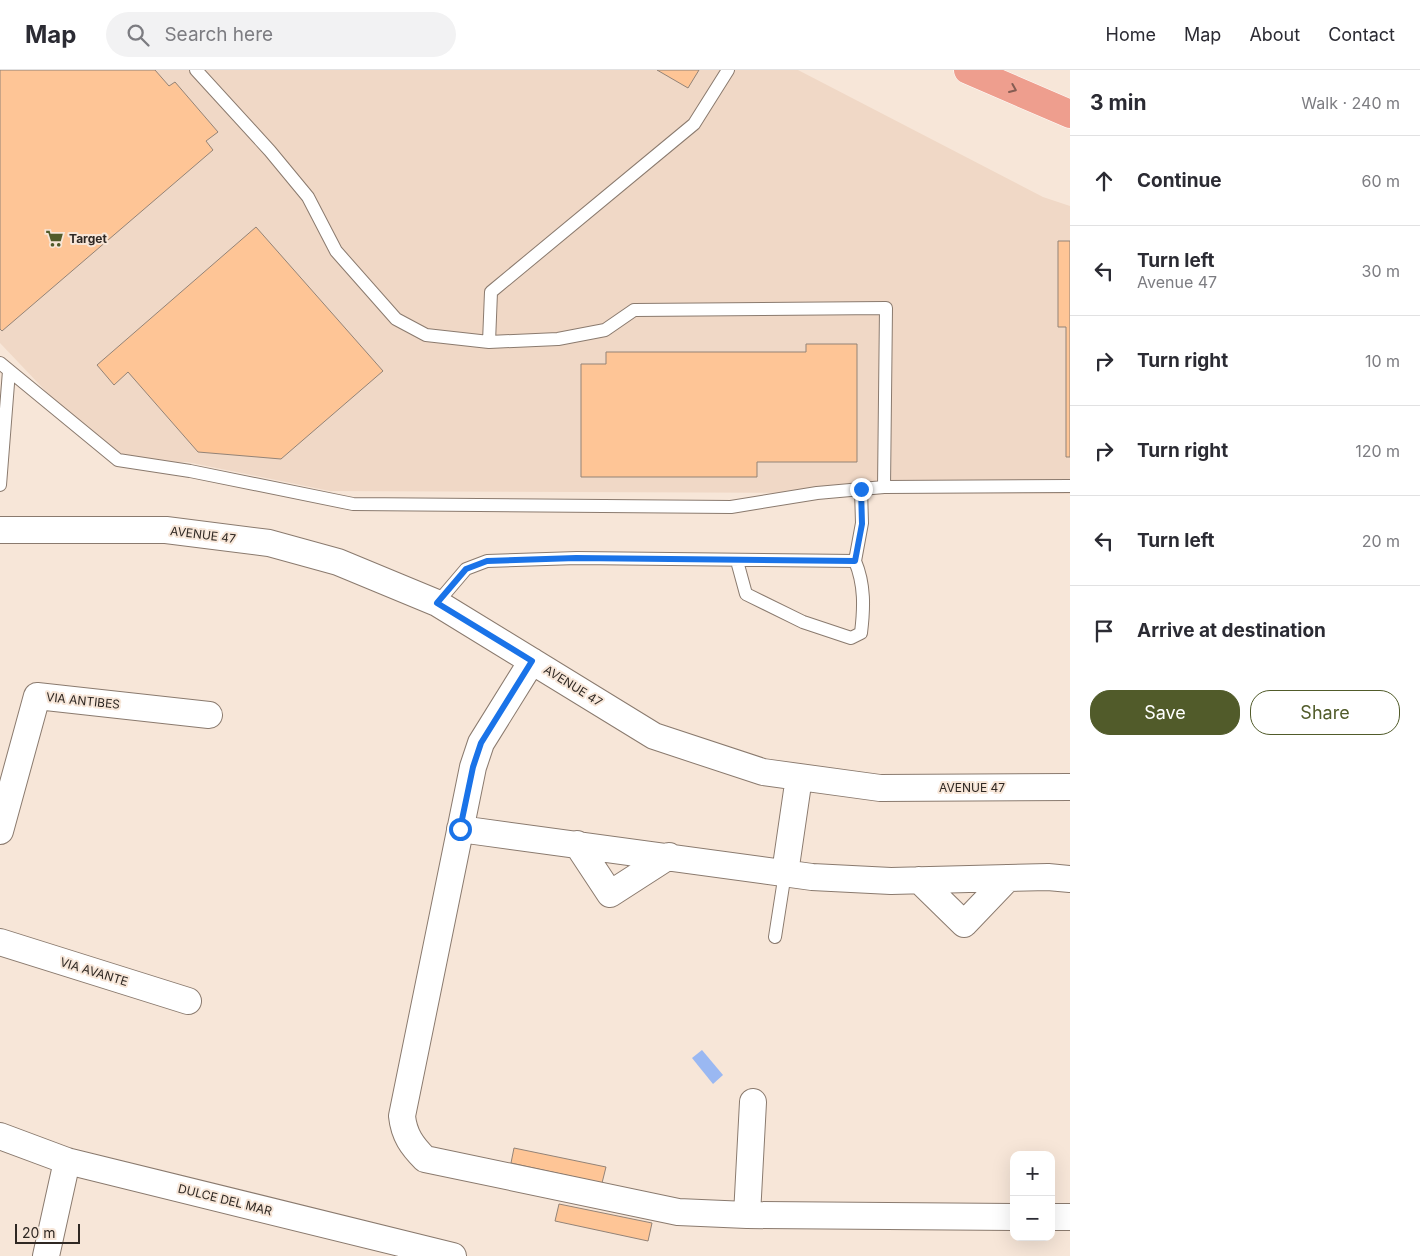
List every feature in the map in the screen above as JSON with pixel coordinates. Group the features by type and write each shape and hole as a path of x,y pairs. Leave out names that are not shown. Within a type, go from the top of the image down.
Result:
{"main road":[{"path":"968,70 1070,114"}],"street":[{"name":"AVENUE 47","path":"0,530 166,530 269,543 338,562 437,603 654,736 763,772 880,788 1070,787"},
{"path":"532,661 481,743 473,767 402,1116 403,1129 413,1147 425,1159 678,1212 747,1215 1010,1217"},
{"name":"VIA ANTIBES","path":"0,831 37,696 209,716"},
{"path":"785,873 799,777"},
{"path":"460,829 812,877 919,880 1070,879"},
{"path":"577,844 610,894 669,856"},
{"path":"919,880 964,924 1008,878"},
{"name":"VIA AVANTE","path":"0,942 188,1001"},
{"path":"747,1215 753,1102"},
{"name":"DULCE DEL MAR","path":"0,1136 67,1161 453,1256"},
{"path":"46,1256 67,1161"},
{"path":"1055,1217 1070,1217"}],"lane":[{"path":"196,70 270,151 308,197 336,251 396,319 426,335 489,342 558,339 605,330 634,310 886,308 884,487"},
{"path":"489,342 491,292 694,124 728,70"},
{"path":"5,367 118,460 190,471 353,504 731,507 817,493 884,487 1070,486"},
{"path":"0,485 5,367"},
{"path":"737,561 746,594 803,622 851,638 862,633 864,612 862,578 855,561 862,524 861,489"},
{"path":"437,603 466,569 487,561 576,558 855,561"},
{"path":"775,938 785,873"}],"shaded area":[{"path":"0,70 798,70 1043,197 1070,206 1070,494 330,491 187,462 116,465 0,343"}],"water":[{"path":"702,1050 723,1075 713,1084 692,1058"}],"building":[{"name":"Target","path":"0,70 155,70 169,86 175,82 218,132 206,141 213,150 2,331 0,329"},
{"path":"657,70 699,70 688,88"},
{"path":"256,227 383,371 281,459 198,452 128,372 114,385 97,365"},
{"path":"1058,241 1070,241 1070,457 1066,457 1066,327 1058,327"},
{"path":"806,344 857,344 857,462 757,462 757,477 581,477 581,364 606,364 606,352 806,352"},
{"path":"514,1148 606,1167 602,1183 511,1163"},
{"path":"559,1204 652,1223 648,1241 555,1221"}],"place":[{"name":"Target","path":"55,239"}],"route":[{"path":"460,829 473,767 481,743 532,661 437,603 466,569 487,561 576,558 855,561 862,524 861,489"}]}
